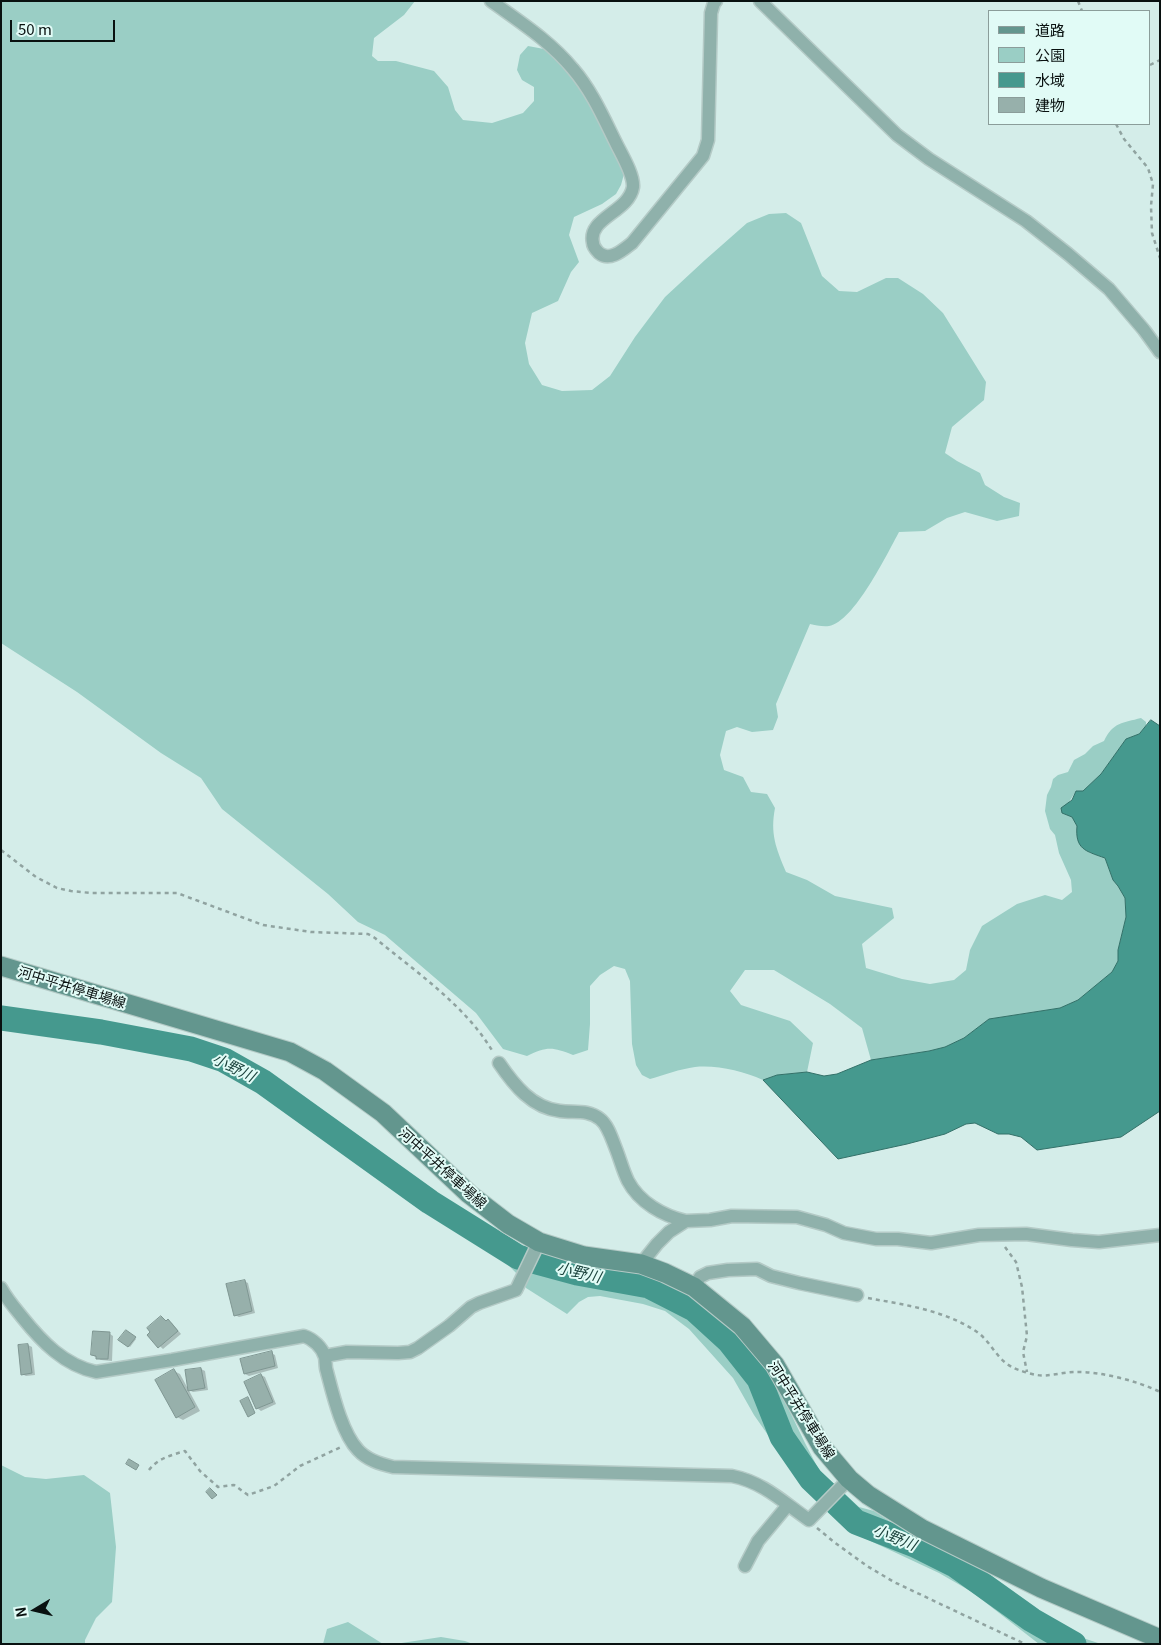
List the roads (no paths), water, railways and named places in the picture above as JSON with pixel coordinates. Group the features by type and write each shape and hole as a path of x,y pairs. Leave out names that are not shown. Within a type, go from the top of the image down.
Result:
{"main road":[{"name":"河中平井停車場線","path":"1,966 290,1052 325,1071 383,1113 469,1194 538,1246 584,1256 641,1264 694,1287 742,1326 775,1365 822,1447 845,1482 922,1529 1041,1588 1160,1639"}],"street":[{"path":"491,1 544,39 574,70 598,108 628,166 633,186 630,195 621,207 597,225 593,234 593,243 597,252 611,257 632,243 703,156 708,140 709,33 711,13 716,1"},
{"path":"760,1 897,135 928,159 1026,221 1068,254 1102,284 1144,330 1160,352"},
{"path":"499,1064 519,1090 533,1102 560,1112 590,1113 601,1119 614,1142 628,1181 648,1204 676,1219 686,1221 710,1220 732,1216 797,1217 844,1233 876,1239 898,1239 932,1243 979,1235 1026,1234 1099,1242 1160,1235"},
{"path":"641,1264 669,1232 686,1221"},
{"path":"325,1356 347,1352 410,1352 418,1348 449,1326 471,1307 516,1290 538,1246"},
{"path":"694,1287 700,1277 708,1273 728,1270 757,1270 771,1276 857,1295"},
{"path":"1,1288 6,1297 48,1347 86,1370 96,1372 304,1336 311,1339 325,1356 326,1371 351,1442 369,1458 392,1468 732,1476 747,1479 760,1485 809,1520 845,1482"},
{"path":"745,1566 758,1541 788,1505"}],"water":[{"path":"1151,720 1160,726 1160,1111 1121,1137 1037,1150 1021,1137 998,1134 975,1123 966,1124 945,1134 907,1144 838,1159 763,1080 777,1075 807,1072 824,1076 837,1074 871,1060 945,1047 964,1038 989,1019 1060,1008 1078,1000 1112,972 1118,961 1118,950 1126,917 1125,898 1113,880 1105,858 1083,848 1078,840 1077,826 1072,817 1062,813 1061,808 1072,800 1076,791 1083,791 1101,774 1126,739 1139,734"}],"waterway":[{"name":"小野川","path":"1,1018 101,1032 191,1049 224,1060 263,1082 430,1202 518,1257 577,1273 649,1286 694,1309 729,1341 759,1379 782,1437 811,1479 856,1522 915,1545 955,1565 1032,1620 1074,1644"}]}
